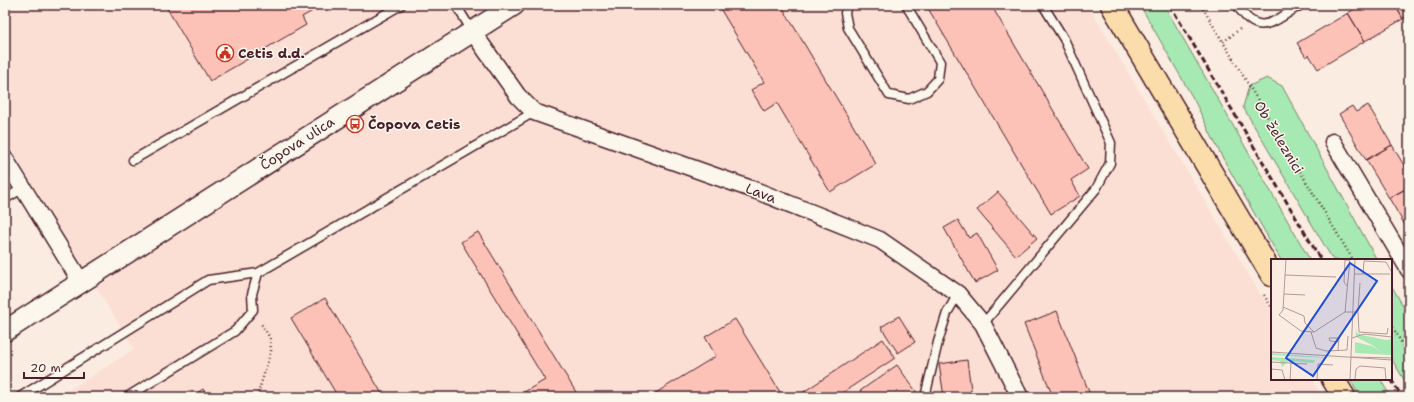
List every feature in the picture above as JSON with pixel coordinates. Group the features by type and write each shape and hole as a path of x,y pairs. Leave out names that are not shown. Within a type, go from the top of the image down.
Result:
{"main road":[{"path":"1112,5 1271,273"},
{"path":"1335,380 1344,397"}],"street":[{"name":"Čopova ulica","path":"5,331 514,5"},
{"name":"Lava","path":"472,31 518,96 534,112 757,191 880,240 958,294 983,324 1020,397"},
{"path":"1333,142 1409,270"},
{"path":"5,159 81,282"}],"lane":[{"path":"133,160 401,5"},
{"path":"456,5 472,31"},
{"path":"847,5 845,13 848,28 889,95 909,99 927,91 938,79 940,62 906,5"},
{"path":"983,324 1096,189 1110,163 1111,143 1064,39 1043,5"},
{"path":"1237,5 1250,21 1259,25 1269,23 1301,5"},
{"path":"20,397 208,280 258,273 534,112"},
{"path":"5,199 23,188"},
{"path":"127,397 235,331 253,310 252,294 258,273"},
{"path":"925,397 926,387 947,313 958,294"}],"path":[{"name":"Ob železnici","path":"1201,5 1352,259"},
{"path":"1223,42 1250,21"},
{"path":"253,310 270,338 271,351 257,397"},
{"path":"1392,326 1409,356"}],"shaded area":[{"path":"5,5 1088,5 1271,311 1271,380 1313,380 1322,397 58,397 134,349 5,140"}],"green space":[{"path":"1140,5 1164,5 1309,259 1280,259 1221,155 1194,100"},
{"path":"1267,78 1282,86 1376,259 1332,259 1243,107 1249,86"},
{"path":"1392,287 1409,316 1409,388 1392,360"},
{"path":"1351,380 1381,380 1391,397 1360,397"}],"building":[{"name":"Cetis d.d.","path":"165,5 323,5 302,17 306,25 210,81"},
{"path":"718,5 781,5 876,164 830,192 777,103 764,111 751,90 764,82"},
{"path":"926,5 991,5 1088,169 1071,180 1080,196 1051,214"},
{"path":"1361,5 1395,5 1403,19 1365,41 1348,13"},
{"path":"1395,5 1409,5 1409,15 1403,19"},
{"path":"1348,13 1365,41 1318,69 1309,55 1306,57 1297,43"},
{"path":"1368,105 1392,145 1366,160 1339,114 1352,106 1356,112"},
{"path":"1392,145 1409,174 1409,187 1389,198 1366,160"},
{"path":"1409,187 1409,232 1389,198"},
{"path":"998,192 1037,238 1016,256 977,210"},
{"path":"958,220 969,238 977,233 998,270 975,283 944,228"},
{"path":"478,232 579,397 521,397 519,395 545,380 461,242"},
{"path":"325,298 384,397 338,397 291,318"},
{"path":"1057,311 1091,397 1053,397 1024,324"},
{"path":"899,316 915,342 898,353 881,327"},
{"path":"735,319 783,397 649,397 716,356 705,337"},
{"path":"883,339 895,358 836,397 796,397"},
{"path":"967,360 972,397 944,397 939,364"},
{"path":"897,365 920,397 864,397 860,391"},
{"path":"203,389 208,397 191,397"}],"railway":[{"path":"1170,5 1320,259"},
{"path":"1392,380 1402,397"}],"place":[{"name":"Cetis d.d.","path":"225,53"},
{"name":"Čopova Cetis","path":"355,124"}]}
